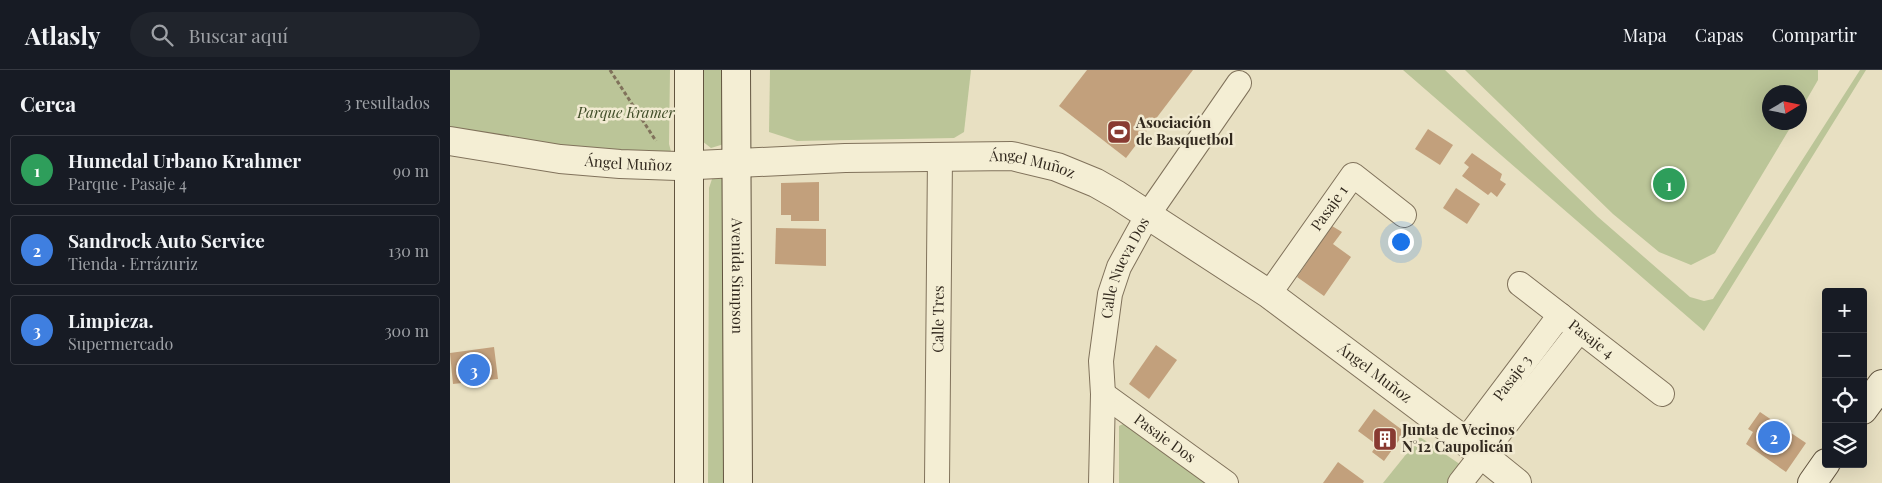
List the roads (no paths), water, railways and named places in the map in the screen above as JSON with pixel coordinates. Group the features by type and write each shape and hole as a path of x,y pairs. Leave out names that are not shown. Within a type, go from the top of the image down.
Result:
{"street":[{"path":"688,483 689,70"},
{"name":"Avenida Simpson","path":"736,70 738,483"},
{"name":"Calle Nueva Dos","path":"1101,483 1103,394 1101,361 1110,294 1119,267 1147,216 1239,83"},
{"name":"Ángel Muñoz","path":"450,141 560,158 620,164 689,166 940,156 1012,156 1056,168 1096,183 1268,294 1474,447 1517,483"},
{"name":"Calle Tres","path":"937,483 940,156"},
{"name":"Pasaje 1","path":"1268,294 1352,176 1404,215"},
{"name":"Pasaje 4","path":"1520,284 1662,394"},
{"name":"Pasaje 3","path":"1474,447 1560,315"},
{"name":"Pasaje 3","path":"1474,447 1579,331"},
{"name":"Pasaje Dos","path":"1103,394 1226,483"},
{"path":"1460,483 1474,447"},
{"path":"1812,483 1822,468"}],"place":[{"name":"Asociación de Basquetbol","path":"1119,132"},
{"name":"Humedal Urbano Krahmer","path":"1669,184"},
{"name":"Limpieza.","path":"474,370"},
{"name":"Sandrock Auto Service","path":"1774,437"},
{"name":"Junta de Vecinos N°12 Caupolicán","path":"1385,439"}],"park label":[{"name":"Parque Kramer","path":"626,113"}]}
